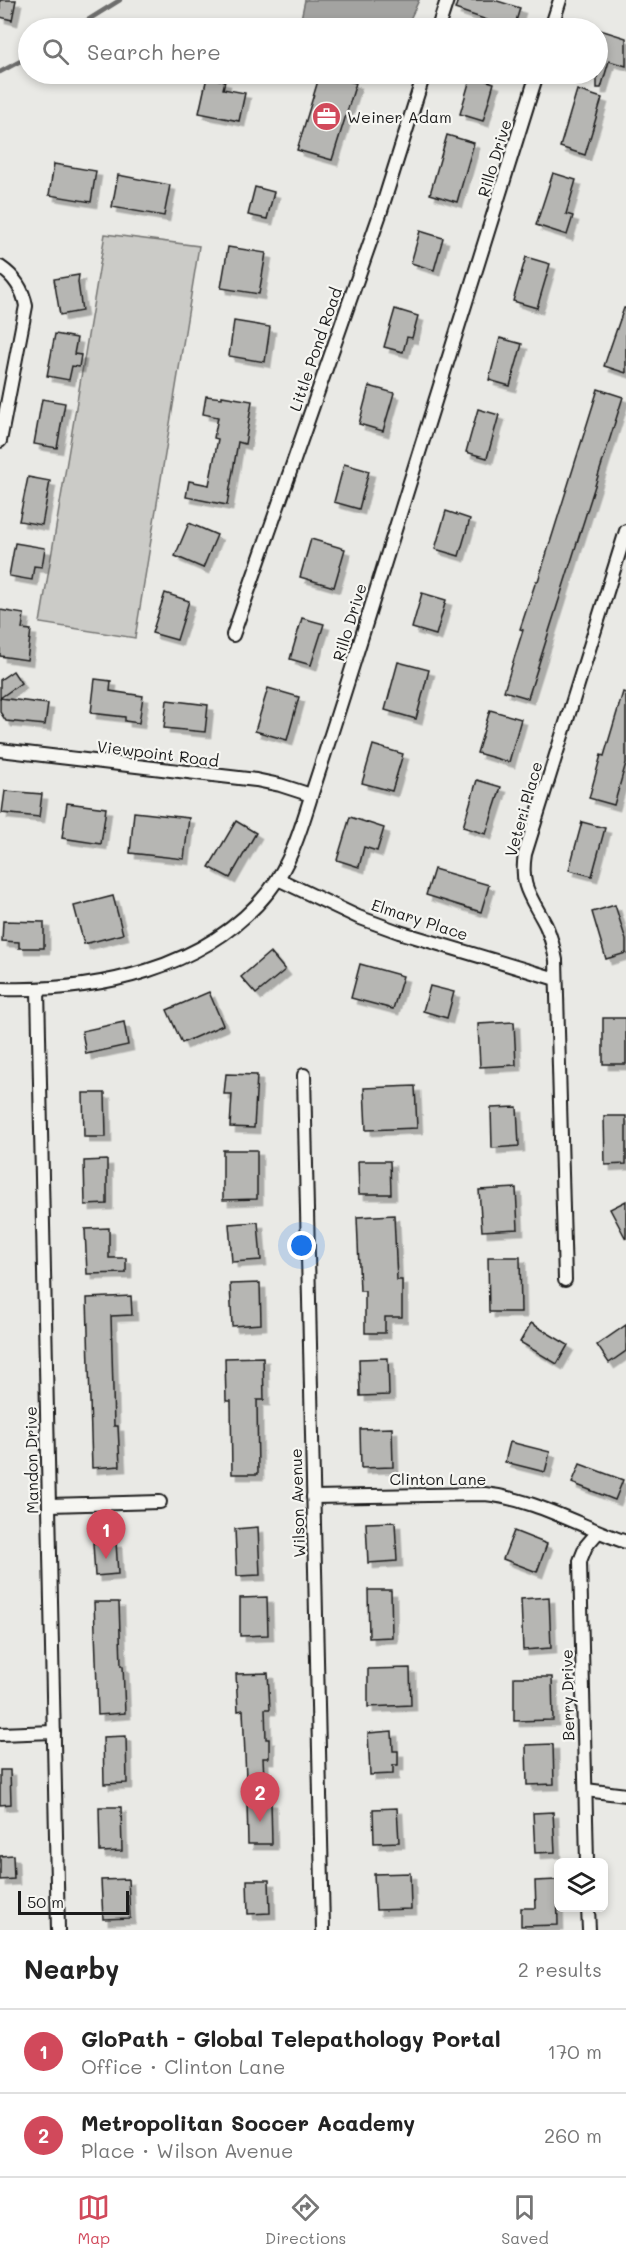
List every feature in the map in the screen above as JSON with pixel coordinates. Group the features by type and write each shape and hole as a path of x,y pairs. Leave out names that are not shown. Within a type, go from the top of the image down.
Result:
{"street":[{"path":"441,18 447,0"},
{"path":"554,18 560,0"},
{"name":"Little Pond Road","path":"233,634 376,225 421,84"},
{"name":"Rillo Drive","path":"0,989 60,989 102,983 184,957 222,934 248,914 278,879 300,832 534,84"},
{"path":"0,267 17,282 24,294 26,306 0,441"},
{"name":"Veteri Place","path":"565,1280 556,960 552,940 524,884 522,869 626,531"},
{"name":"Viewpoint Road","path":"0,750 256,780 280,784 311,795"},
{"name":"Elmary Place","path":"278,879 319,900 369,921 556,979"},
{"name":"Mandon Drive","path":"38,989 58,1930"},
{"name":"Wilson Avenue","path":"304,1075 323,1930"},
{"name":"Clinton Lane","path":"313,1497 485,1494 505,1496 524,1501 626,1542"},
{"path":"49,1505 160,1502"},
{"name":"Berry Drive","path":"587,1858 580,1561 586,1546 598,1532"},
{"path":"0,1734 54,1732"},
{"path":"586,1790 626,1795"},
{"path":"588,1912 589,1930"}],"shaded area":[{"path":"305,0 419,0 411,18 301,18"},
{"path":"105,234 199,246 135,638 40,623"}],"building":[{"path":"0,0 16,0 12,20 0,17"},
{"path":"458,0 494,0 520,8 517,18 481,18 455,9"},
{"path":"608,32 626,38 626,66 609,61 608,64"},
{"path":"205,84 224,84 223,89 245,93 239,121 199,113"},
{"name":"Weiner Adam","path":"317,84 356,84 332,160 297,150"},
{"path":"469,84 494,84 483,121 460,114"},
{"path":"577,90 602,98 585,155 560,147"},
{"path":"447,135 474,143 457,202 430,194"},
{"path":"54,164 96,171 91,202 49,195"},
{"path":"553,173 576,180 566,214 573,216 567,235 536,225"},
{"path":"118,175 170,185 164,216 112,207"},
{"path":"255,187 274,192 267,219 248,215"},
{"path":"420,231 443,238 434,270 411,263"},
{"path":"228,247 266,253 259,294 221,288"},
{"path":"526,257 550,264 537,308 513,301"},
{"path":"79,275 82,311 60,315 54,279"},
{"path":"624,308 626,308 626,373 604,366"},
{"path":"395,309 418,316 412,338 407,337 403,352 384,347"},
{"path":"234,321 270,327 265,362 229,356"},
{"path":"55,334 77,338 74,354 81,355 79,367 72,366 69,380 47,376"},
{"path":"500,338 522,344 510,386 489,380"},
{"path":"369,386 394,393 383,431 359,424"},
{"path":"598,389 623,397 528,698 504,691 523,630 520,629 536,581 538,581"},
{"path":"206,396 252,401 245,444 238,442 227,505 186,497 189,481 209,485 218,439 214,438 218,417 203,414"},
{"path":"42,399 65,403 57,448 34,444"},
{"path":"478,409 499,415 487,458 466,452"},
{"path":"344,464 369,471 359,509 334,502"},
{"path":"28,477 50,481 42,525 19,521"},
{"path":"446,511 470,519 459,556 435,549"},
{"path":"189,523 217,535 203,568 175,556"},
{"path":"311,539 345,549 334,587 300,577"},
{"path":"15,543 45,548 42,567 34,566 32,580 9,576"},
{"path":"165,593 189,601 177,640 152,633"},
{"path":"422,593 446,600 436,635 412,628"},
{"path":"0,610 24,614 22,629 31,630 27,660 0,656"},
{"path":"302,618 324,624 311,665 290,659"},
{"path":"398,662 429,670 416,719 385,710"},
{"path":"13,671 21,683 0,698 0,680"},
{"path":"95,679 111,681 110,691 143,696 139,723 125,721 125,717 91,713"},
{"path":"268,688 299,697 287,740 255,731"},
{"path":"623,692 626,693 626,763 614,805 589,798"},
{"path":"0,698 48,704 45,725 6,721 0,712"},
{"path":"167,700 208,705 205,732 164,728"},
{"path":"490,710 521,719 509,762 477,753"},
{"path":"373,745 403,754 392,791 362,783"},
{"path":"477,780 501,787 486,834 463,827"},
{"path":"5,791 42,794 39,817 2,813"},
{"path":"67,803 106,808 101,844 62,838"},
{"path":"134,812 189,818 184,859 130,853"},
{"path":"350,817 384,828 377,851 364,847 359,867 337,860"},
{"path":"236,821 256,833 230,878 209,867"},
{"path":"582,822 605,828 592,876 569,870"},
{"path":"434,869 489,885 481,912 426,895"},
{"path":"113,896 123,934 84,944 74,906"},
{"path":"615,905 626,940 626,953 606,959 592,912"},
{"path":"3,921 44,922 44,948 19,948 19,942 2,941"},
{"path":"270,952 285,970 256,994 241,977"},
{"path":"360,964 403,976 393,1009 351,998"},
{"path":"430,986 454,992 447,1018 423,1011"},
{"path":"209,992 223,1025 182,1043 167,1010"},
{"path":"603,1018 626,1018 626,1064 603,1064"},
{"path":"124,1022 128,1045 86,1054 82,1031"},
{"path":"514,1022 516,1065 480,1067 478,1024"},
{"path":"226,1074 257,1075 254,1128 230,1127 232,1094 224,1094"},
{"path":"415,1086 417,1128 366,1130 364,1088"},
{"path":"83,1093 105,1093 106,1137 84,1137"},
{"path":"517,1107 519,1146 492,1148 491,1108"},
{"path":"604,1116 626,1116 626,1164 605,1165"},
{"path":"223,1150 257,1150 257,1199 223,1200"},
{"path":"107,1160 107,1204 85,1205 84,1161"},
{"path":"358,1161 390,1161 391,1194 359,1194"},
{"path":"516,1188 518,1229 482,1231 479,1190"},
{"path":"626,1201 626,1239 610,1209"},
{"path":"394,1215 397,1280 402,1280 402,1317 385,1317 385,1333 365,1333 365,1291 360,1291 357,1217"},
{"path":"258,1222 261,1260 232,1262 229,1224"},
{"path":"109,1228 109,1258 126,1258 126,1273 87,1274 85,1229"},
{"path":"488,1257 520,1257 521,1312 489,1312"},
{"path":"260,1283 261,1324 232,1326 230,1284"},
{"path":"131,1296 132,1315 111,1316 114,1426 118,1426 120,1466 92,1468 87,1298"},
{"path":"531,1323 568,1345 557,1364 520,1342"},
{"path":"626,1325 626,1351 609,1363 597,1345"},
{"path":"263,1357 264,1400 257,1400 258,1474 232,1474 231,1401 226,1401 225,1358"},
{"path":"388,1358 389,1395 360,1396 359,1359"},
{"path":"392,1428 393,1467 361,1468 360,1429"},
{"path":"510,1442 550,1452 545,1472 505,1462"},
{"path":"580,1464 623,1480 615,1500 572,1483"},
{"path":"395,1522 397,1561 368,1563 366,1523"},
{"path":"258,1527 260,1575 237,1576 235,1529"},
{"path":"514,1531 547,1544 537,1572 503,1559"},
{"path":"116,1542 118,1574 95,1576 93,1543"},
{"path":"368,1590 391,1590 392,1637 369,1638"},
{"path":"267,1597 268,1635 240,1636 240,1598"},
{"path":"549,1597 551,1648 523,1650 521,1599"},
{"path":"94,1602 119,1602 125,1713 98,1715"},
{"path":"410,1668 411,1705 368,1707 368,1669"},
{"path":"268,1673 270,1709 265,1709 269,1758 263,1758 264,1777 246,1778 243,1710 238,1711 236,1674"},
{"path":"514,1677 552,1677 553,1720 514,1721"},
{"path":"392,1731 393,1751 398,1751 398,1765 393,1765 393,1774 370,1775 368,1733"},
{"path":"126,1736 127,1783 104,1784 103,1737"},
{"path":"553,1744 554,1784 527,1785 526,1745"},
{"path":"0,1770 10,1770 11,1804 0,1805"},
{"path":"247,1801 271,1801 272,1844 248,1844"},
{"path":"99,1807 121,1807 122,1851 100,1852"},
{"path":"397,1808 399,1842 374,1843 373,1809"},
{"path":"553,1812 555,1852 535,1853 533,1813"},
{"path":"13,1855 14,1879 0,1880 0,1856"},
{"path":"410,1873 411,1909 376,1910 374,1874"},
{"path":"128,1879 130,1918 103,1919 101,1880"},
{"path":"247,1880 269,1880 270,1913 248,1914"},
{"path":"554,1880 554,1912 558,1912 558,1925 521,1926 521,1908 536,1908 535,1881"}],"waterway":[{"path":"91,18 120,0"},
{"path":"0,72 18,62"}],"place":[{"name":"Weiner Adam","path":"326,116"},
{"name":"GloPath - Global Telepathology Portal","path":"106,1559"},
{"name":"Metropolitan Soccer Academy","path":"260,1822"}]}
